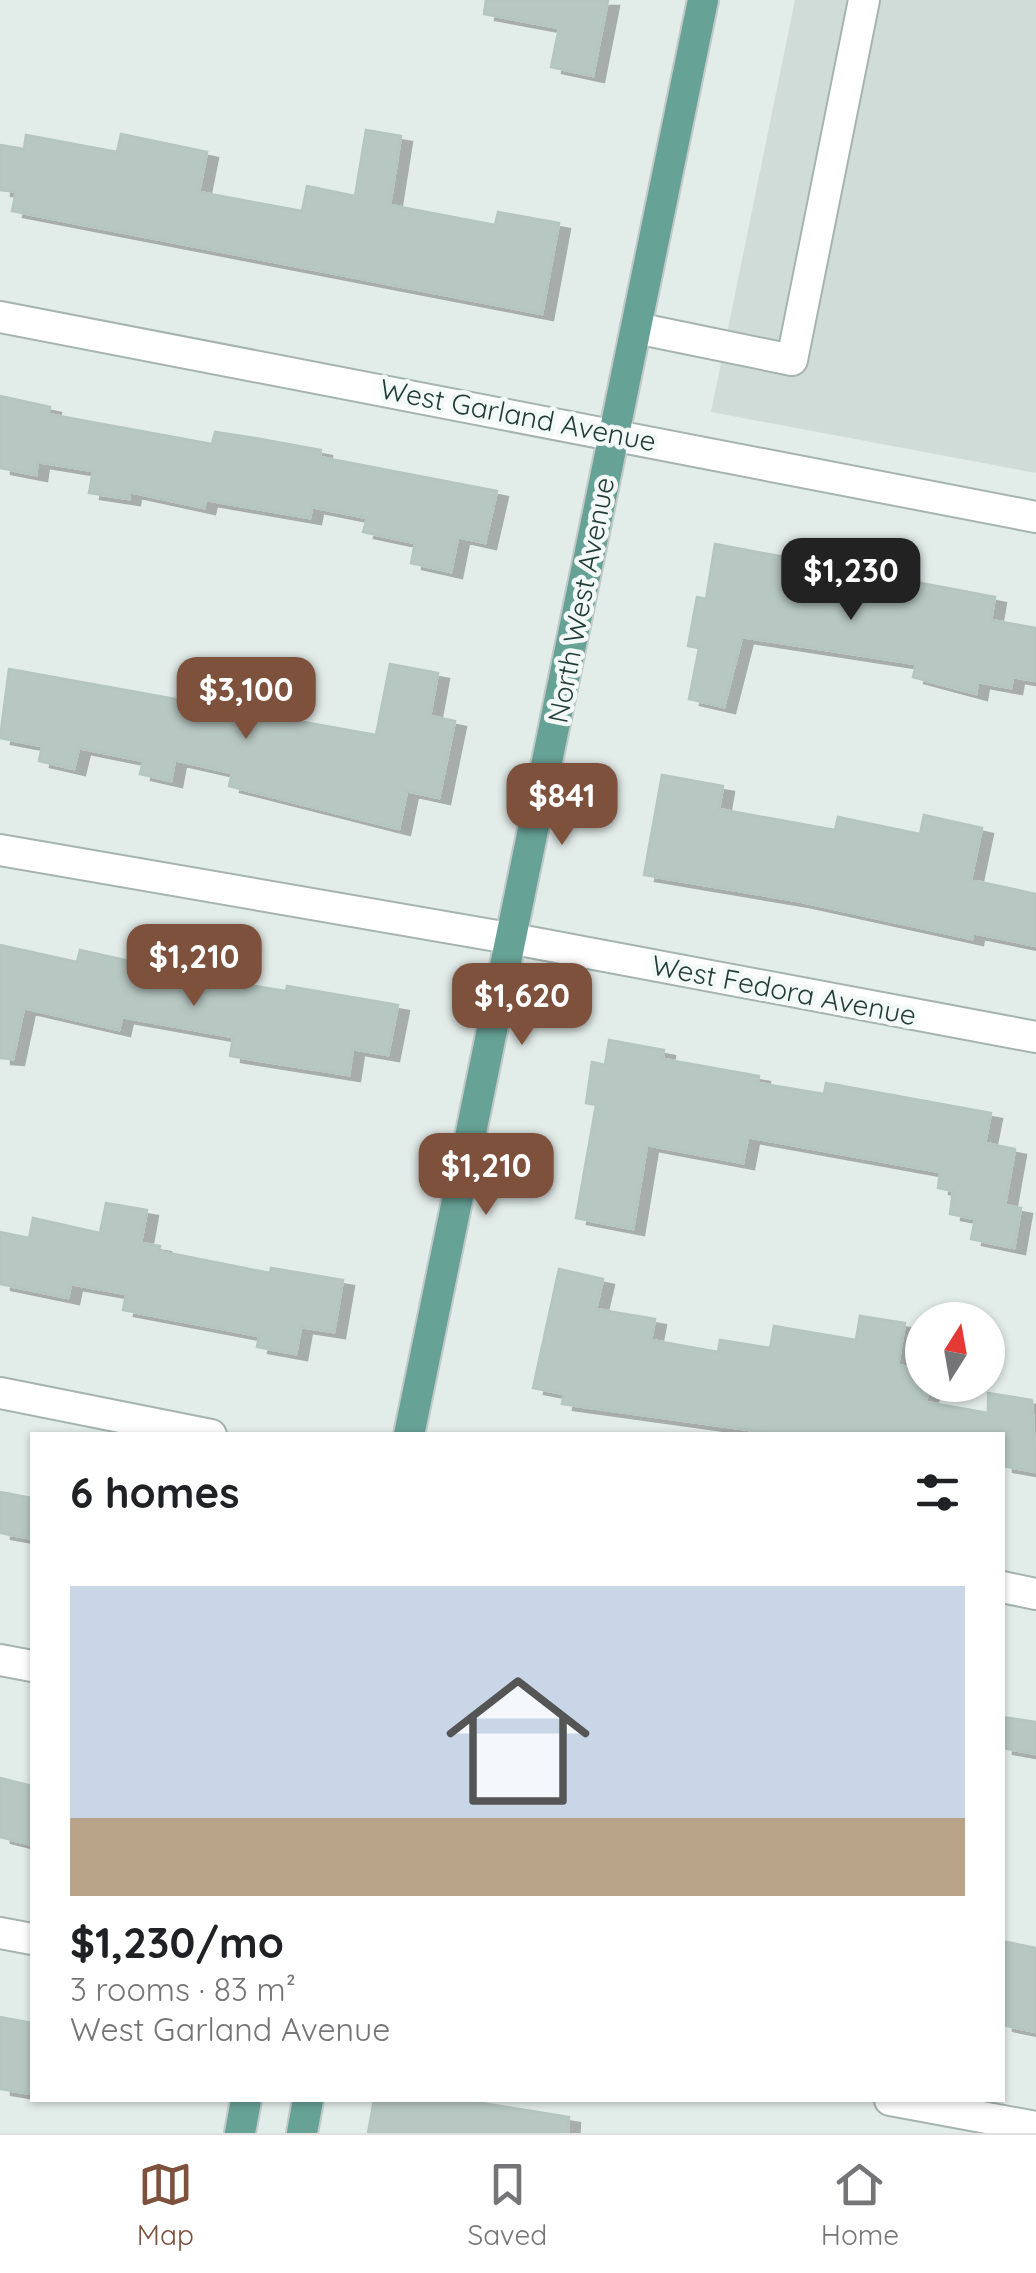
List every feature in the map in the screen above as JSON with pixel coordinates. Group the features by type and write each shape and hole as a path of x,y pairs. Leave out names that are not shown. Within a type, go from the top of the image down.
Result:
{"main road":[{"name":"North West Avenue","path":"410,1432 514,939 703,0"},
{"path":"240,2133 246,2102"},
{"path":"302,2133 308,2102"}],"street":[{"path":"636,328 792,360 864,0"},
{"name":"West Garland Avenue","path":"0,316 1036,517"},
{"name":"West Fedora Avenue","path":"0,850 514,939 1036,1037"},
{"path":"0,1393 196,1432"},
{"path":"1005,1588 1036,1594"},
{"path":"0,1660 30,1666"},
{"path":"0,1932 30,1939"},
{"path":"900,2102 1036,2128"}],"shaded area":[{"path":"795,0 1036,0 1036,473 711,412"}],"building":[{"path":"486,0 608,0 593,76 551,67 559,28 484,14"},
{"path":"366,130 401,136 390,205 495,225 498,212 559,223 542,314 12,211 16,192 0,190 0,145 24,149 26,135 117,152 121,134 207,152 199,192 302,211 307,186 355,196"},
{"path":"0,396 50,407 48,414 212,444 215,432 255,438 321,450 320,457 497,491 485,543 458,537 451,572 411,563 415,543 363,532 367,518 312,507 310,518 206,500 204,508 130,492 129,499 89,493 93,471 38,462 36,475 0,468"},
{"path":"715,544 995,597 991,620 1036,628 1036,681 1013,677 1011,688 978,682 976,694 913,677 916,664 742,637 724,707 689,699 699,648 688,646 697,597 706,599"},
{"path":"390,664 438,673 430,716 455,721 439,798 407,791 399,829 229,786 232,773 175,760 171,781 140,774 143,761 79,748 74,769 39,761 42,746 0,738 9,669 376,735"},
{"path":"662,775 723,786 719,809 835,830 838,817 920,834 924,815 982,828 971,880 1036,894 1036,946 973,933 972,939 798,901 644,875"},
{"path":"0,945 77,962 80,950 134,962 133,969 242,988 242,984 286,991 287,986 398,1005 388,1055 353,1049 349,1075 230,1056 233,1037 122,1017 119,1030 24,1008 13,1059 0,1058"},
{"path":"609,1040 664,1050 663,1059 759,1076 758,1083 824,1094 826,1083 991,1113 985,1143 1015,1149 1005,1205 1021,1208 1014,1248 971,1239 975,1219 950,1214 953,1191 938,1188 940,1172 748,1137 743,1163 647,1145 633,1229 576,1218 596,1105 586,1103 592,1062 605,1065"},
{"path":"106,1203 147,1210 141,1243 160,1246 159,1251 270,1273 271,1268 343,1280 334,1332 301,1327 296,1354 257,1347 259,1336 123,1310 126,1294 71,1284 68,1298 0,1284 0,1232 29,1238 33,1218 100,1233"},
{"path":"559,1269 603,1279 596,1309 655,1319 651,1340 718,1352 720,1340 770,1348 774,1326 856,1340 860,1316 905,1323 898,1365 905,1366 905,1402 988,1413 988,1402 1005,1402 1005,1396 1032,1400 1036,1472 1005,1467 1005,1432 764,1432 562,1404 564,1394 533,1388"},
{"path":"0,1492 30,1498 28,1538 0,1533"},
{"path":"1005,1717 1036,1722 1036,1754 1005,1749"},
{"path":"0,1778 30,1786 30,1844 0,1837"},
{"path":"1005,1942 1036,1948 1036,2032 1005,2026"},
{"path":"0,2017 30,2023 30,2094 0,2089"},
{"path":"374,2102 476,2102 569,2117 568,2133 368,2133"}]}
